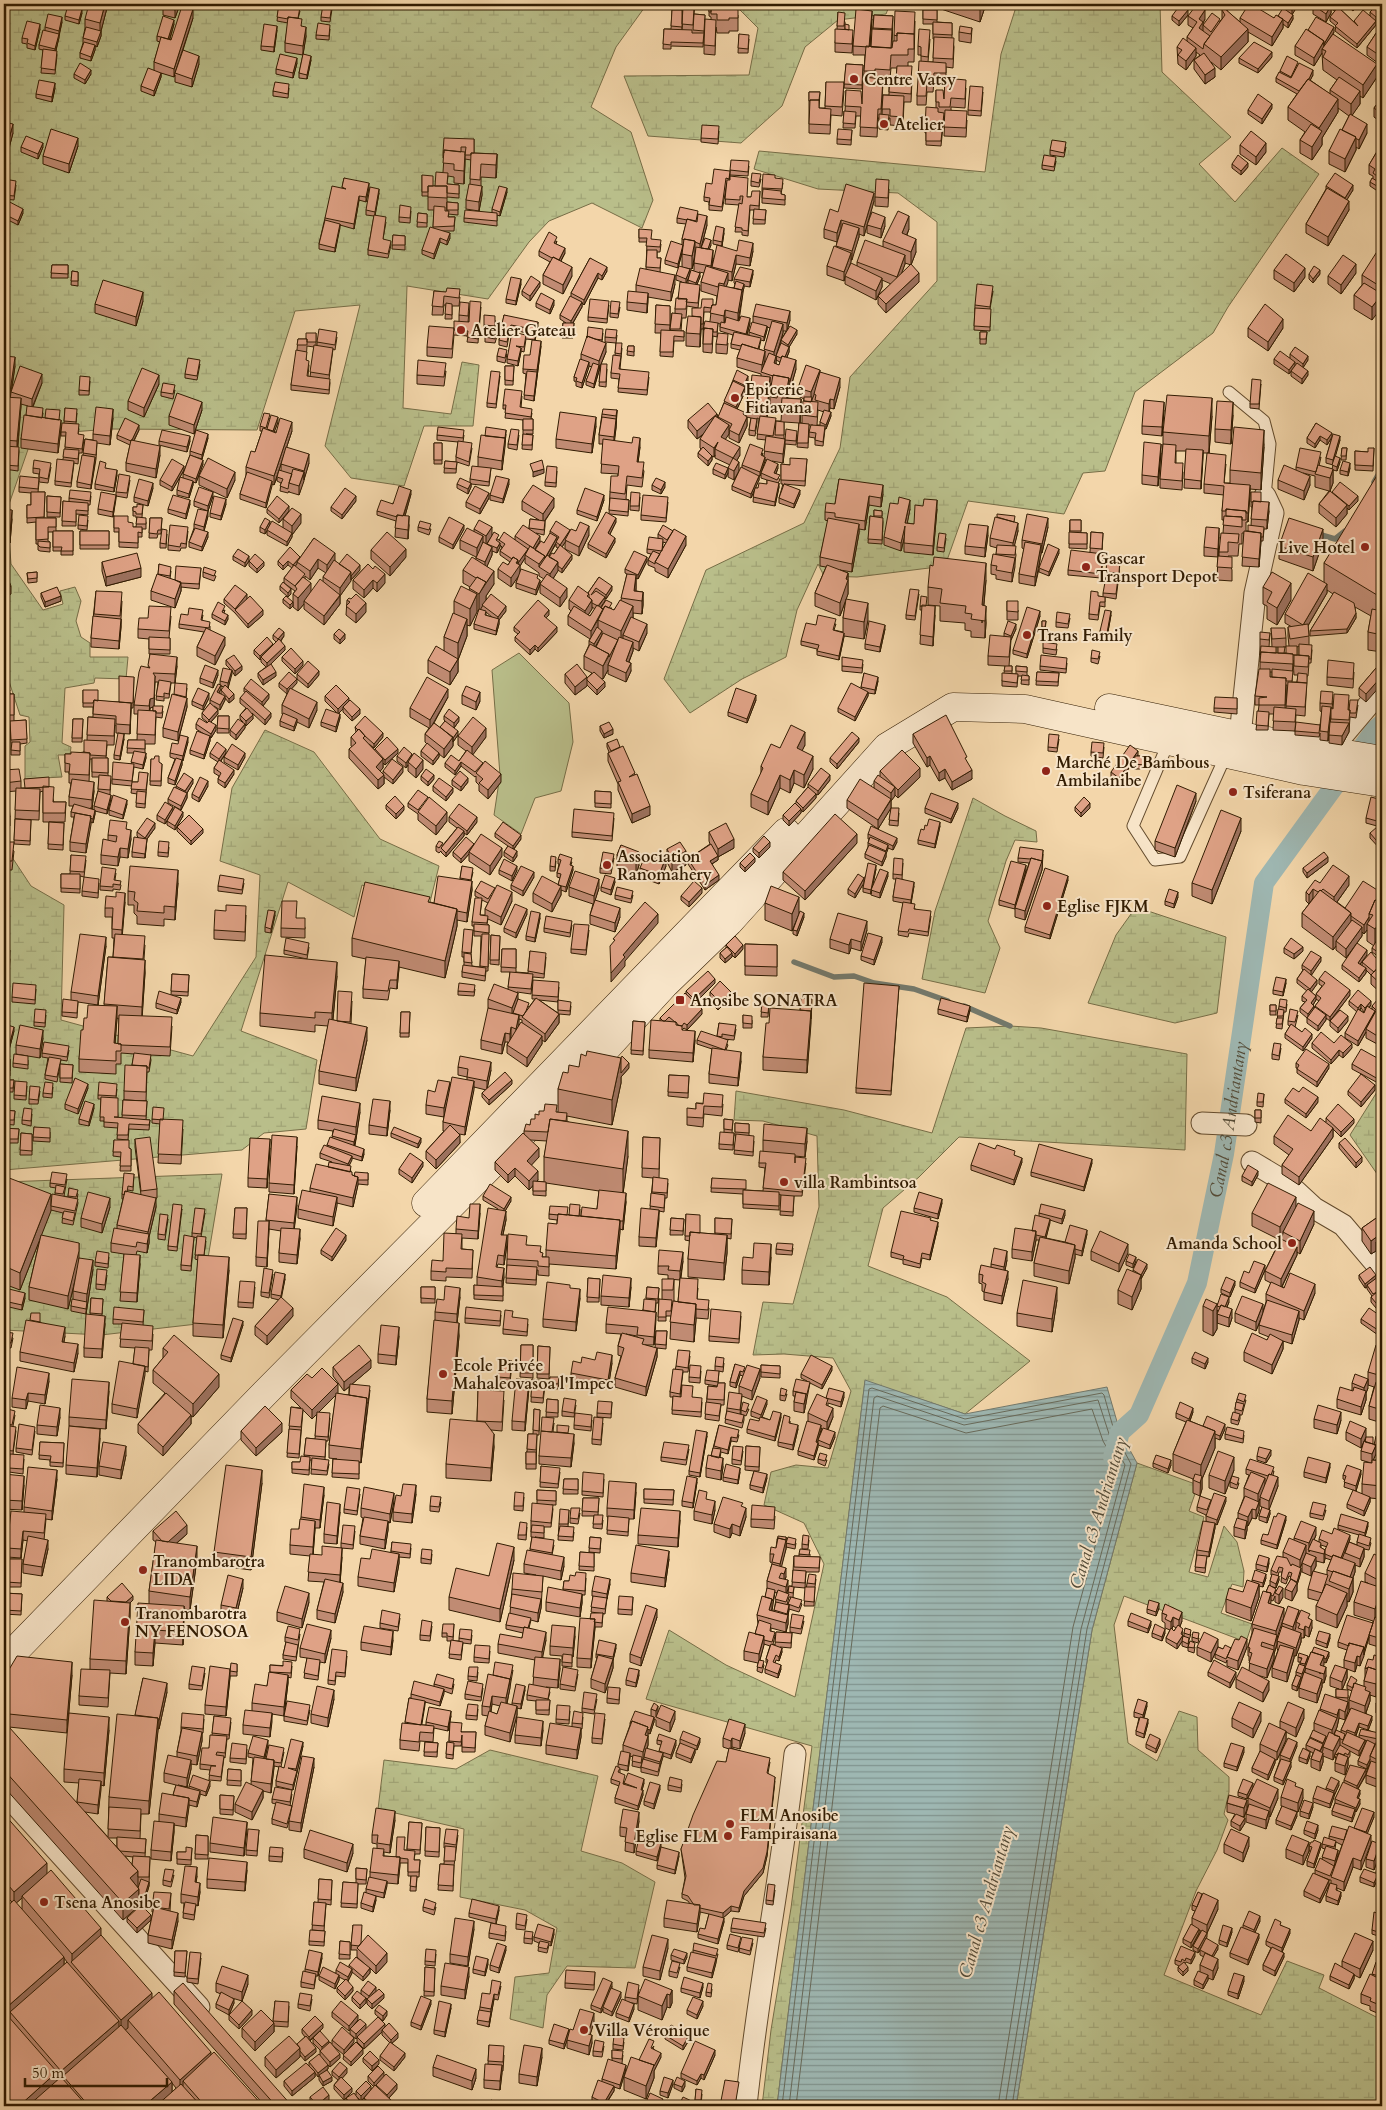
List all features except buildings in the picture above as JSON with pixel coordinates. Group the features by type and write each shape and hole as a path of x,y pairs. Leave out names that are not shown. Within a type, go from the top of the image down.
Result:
{"street":[{"path":"1234,745 1254,593 1273,513 1265,496"},
{"path":"1334,751 1382,689"},
{"path":"4,1636 879,737 957,693 1028,692 1234,745 1312,772 1370,781"},
{"path":"4,1662 265,1393 729,922 887,747 953,707 1025,709 1169,741 1334,751 1382,760"},
{"path":"1202,1123 1246,1125"},
{"path":"1252,1162 1287,1183 1314,1208 1343,1224 1382,1271"},
{"path":"746,2106 764,1961 788,1815 795,1754"},
{"path":"4,1792 210,2020"}],"lane":[{"path":"1228,392 1264,421 1270,444 1265,496"},
{"path":"1169,741 1133,826 1155,860 1180,857 1234,745"}],"green space":[{"path":"4,4 647,4 616,47 591,107 631,132 653,200 642,228 592,203 549,221 529,242 488,299 407,286 403,408 451,414 462,362 479,365 473,426 424,426 404,486 351,478 325,446 360,305 295,311 257,430 110,429 33,435 7,510 11,564 43,610 63,604 60,591 75,587 81,601 76,621 81,637 90,643 90,657 128,657 126,679 95,678 94,683 65,688 62,743 71,747 70,755 58,755 62,777 25,779 25,746 30,742 29,717 20,715 4,666"},
{"path":"723,4 798,4 806,7 809,4 890,4 886,14 838,20 805,47 782,106 741,143 648,136 624,76 749,75 758,28 740,10"},
{"path":"1017,4 1160,4 1162,72 1231,137 1199,164 1235,202 1282,148 1319,174 1228,307 1213,333 1135,392 1105,471 1083,473 1064,514 968,501 945,566 857,577 824,576 818,564 797,610 786,657 742,679 690,713 664,679 706,570 804,523 840,448 850,377 937,281 937,222 898,193 818,189 754,169 759,151 985,172 1001,54"},
{"path":"519,653 569,703 573,742 561,791 535,798 521,834 494,815 500,775 492,670"},
{"path":"265,730 314,752 380,839 439,866 428,910 362,885 354,917 288,882 241,1031 317,1060 306,1129 264,1133 242,1150 4,1170 4,845 31,886 64,905 61,1020 193,1056 256,957 260,875 220,861 232,788"},
{"path":"973,798 1036,831 1037,842 1015,840 1006,861 988,921 1000,948 985,993 922,979 935,911"},
{"path":"1136,907 1226,937 1217,1013 1175,1023 1088,1003 1116,935"},
{"path":"1010,1026 1041,1028 1187,1054 1185,1150 959,1137 919,1177 883,1208 868,1266 947,1297 1030,1361 965,1414 865,1381 777,2106 762,2106 771,2030 791,1908 812,1746 646,1699 669,1630 726,1665 795,1697 824,1564 804,1523 764,1505 771,1472 796,1465 828,1468 851,1391 833,1358 784,1354 753,1355 763,1302 793,1304 819,1207 817,1136 763,1121 734,1120 736,1091 844,1110 932,1133 966,1028"},
{"path":"1382,1084 1382,1181 1350,1135"},
{"path":"222,1174 197,1324 101,1335 4,1330 4,1182"},
{"path":"1137,1463 1198,1485 1189,1511 1204,1517 1189,1572 1208,1577 1224,1526 1237,1542 1244,1571 1243,1587 1232,1584 1221,1613 1252,1624 1246,1642 1124,1596 1114,1625 1128,1743 1157,1761 1179,1711 1197,1717 1198,1750 1229,1777 1229,1792 1224,1814 1228,1820 1217,1850 1196,1891 1164,1975 1261,2015 1287,1961 1324,1975 1319,1988 1382,2020 1382,2106 1016,2106 1092,1630"},
{"path":"490,1750 598,1776 581,1851 622,1863 655,1882 635,1968 567,1966 547,1995 543,2028 510,2019 515,1977 549,1973 557,1928 525,1910 460,1897 464,1829 378,1809 384,1760 456,1769"}],"water":[{"path":"865,1380 965,1414 1107,1387 1120,1432 1137,1463 1092,1630 1016,2106 777,2106"}],"waterway":[{"path":"1374,482 1382,468"},
{"path":"1318,534 1335,539 1345,531"},
{"name":"Canal c3 Andriantany","path":"1113,1457 1120,1432 1139,1415 1197,1283 1224,1154 1264,883 1375,730 1382,724"},
{"path":"794,962 834,977 854,976 874,983 914,989 948,1001"},
{"path":"964,1006 1010,1026"}],"place":[{"name":"Centre Vatsy","path":"854,79"},
{"name":"Atelier","path":"884,124"},
{"name":"Atelier Gateau","path":"461,330"},
{"name":"Epicerie Fitiavana","path":"735,398"},
{"name":"Live Hotel","path":"1365,547"},
{"name":"Gascar Transport Depot","path":"1086,567"},
{"name":"Trans Family","path":"1027,635"},
{"name":"Marché De Bambous Ambilanibe","path":"1046,771"},
{"name":"Tsiferana","path":"1233,792"},
{"name":"Association Ranomahery","path":"607,865"},
{"name":"Eglise FJKM","path":"1047,906"},
{"name":"Anosibe SONATRA","path":"680,1000"},
{"name":"villa Rambintsoa","path":"784,1182"},
{"name":"Amanda School","path":"1292,1243"},
{"name":"Ecole Privée Mahaleovasoa l'Impec","path":"443,1374"},
{"name":"Tranombarotra LIDA","path":"143,1570"},
{"name":"Tranombarotra NY FENOSOA","path":"125,1622"},
{"name":"FLM Anosibe Fampiraisana","path":"730,1824"},
{"name":"Eglise FLM","path":"728,1836"},
{"name":"Tsena Anosibe","path":"44,1902"},
{"name":"Villa Véronique","path":"584,2030"}]}
